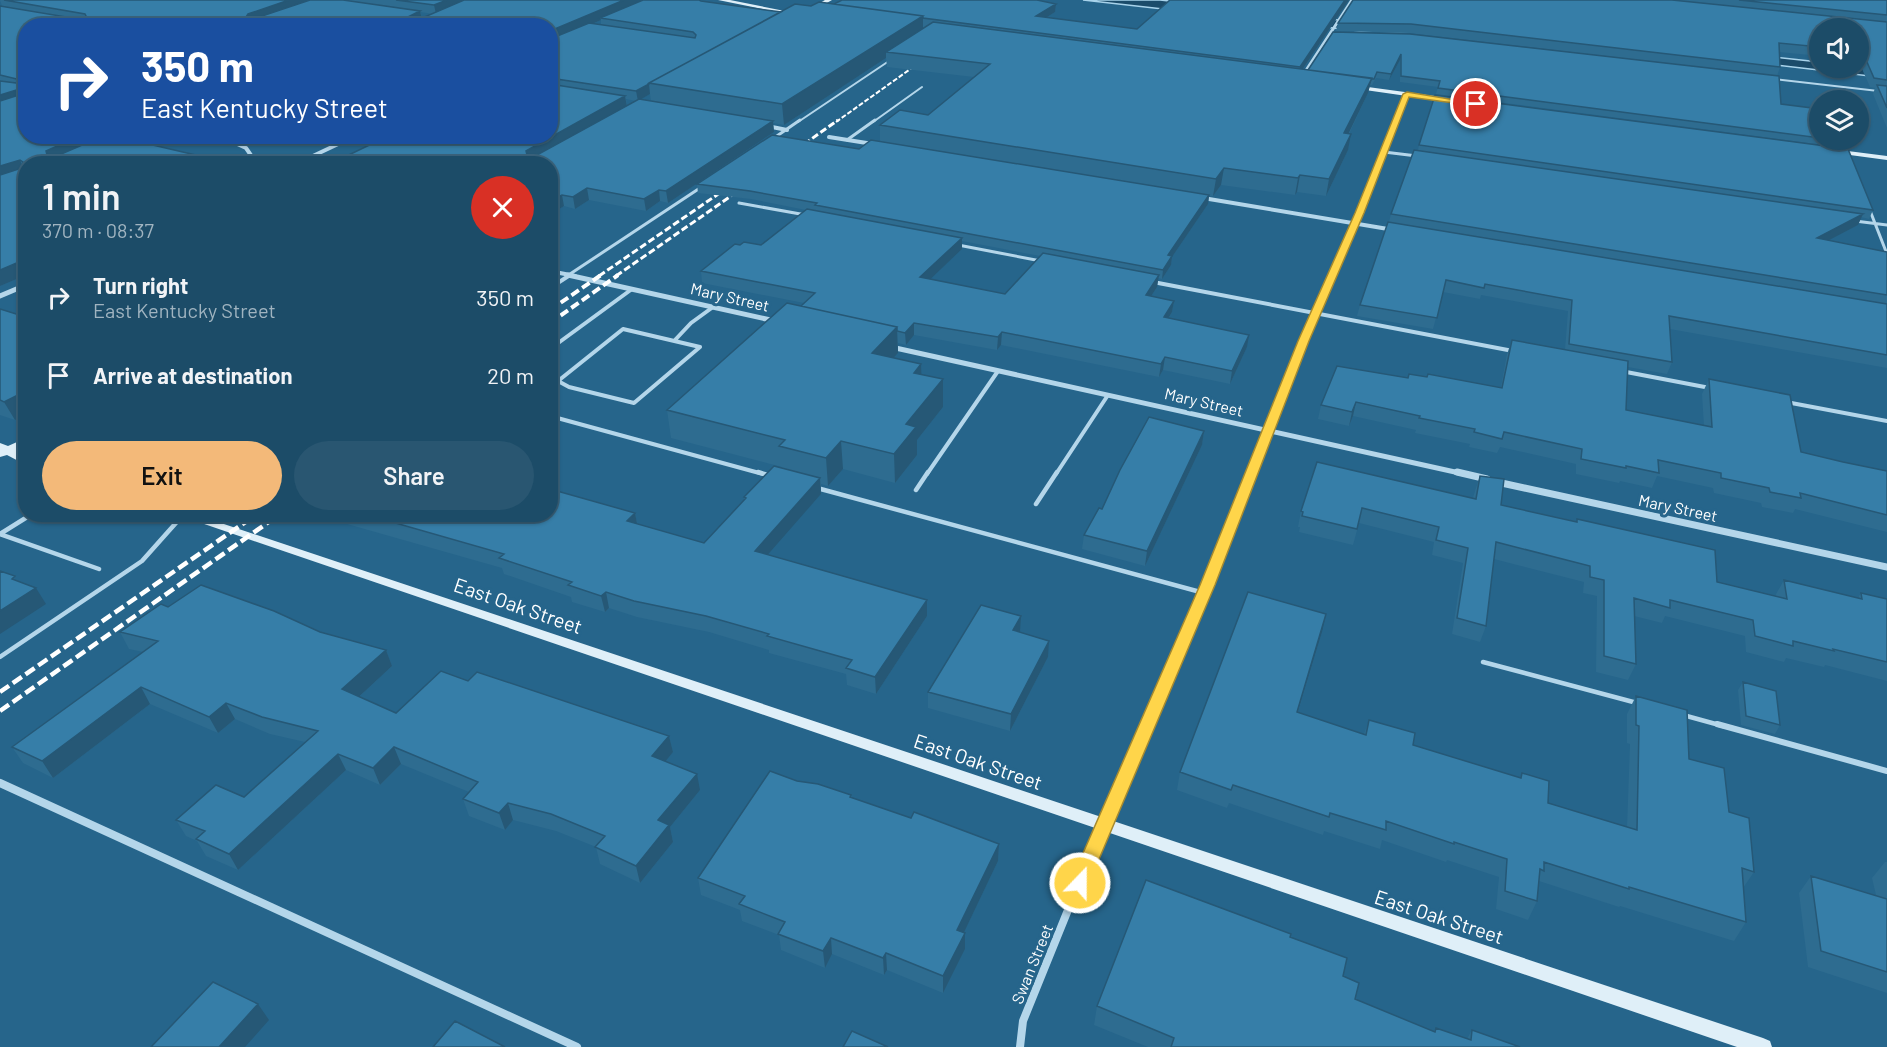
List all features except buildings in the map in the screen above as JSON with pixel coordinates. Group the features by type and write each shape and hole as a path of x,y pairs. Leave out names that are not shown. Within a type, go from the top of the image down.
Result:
{"main road":[{"path":"721,0 818,16"},
{"path":"793,20 829,0"},
{"path":"1300,80 1310,82"},
{"path":"1342,86 1453,100"},
{"path":"1828,150 1849,156 1887,158"},
{"path":"2,451 18,444"},
{"path":"2,451 18,458"},
{"name":"East Oak Street","path":"215,522 1102,826 1762,1047"}],"street":[{"path":"1300,80 1352,0"},
{"name":"Swan Street","path":"1020,1047 1023,1021 1102,826 1204,593 1407,94"},
{"path":"765,126 787,130"},
{"path":"829,137 882,145"},
{"path":"237,144 246,148 252,156"},
{"path":"313,156 338,144"},
{"path":"1197,197 1404,231"},
{"name":"Mary Street","path":"558,273 782,322"},
{"path":"0,296 18,288"},
{"name":"Mary Street","path":"884,345 1887,567"},
{"path":"0,783 577,1047"}],"lane":[{"path":"1331,32 1338,34"},
{"path":"766,144 896,56"},
{"path":"1770,78 1887,92"},
{"path":"847,140 922,87"},
{"path":"1384,152 1419,157"},
{"path":"558,283 707,183"},
{"path":"739,202 809,216"},
{"path":"1867,202 1887,254"},
{"path":"1852,220 1887,225"},
{"path":"951,243 1045,261"},
{"path":"1151,282 1517,351"},
{"path":"558,343 632,289"},
{"path":"675,340 691,322 713,307"},
{"path":"623,329 675,340 700,347 634,403 569,387 558,381 623,329"},
{"path":"1610,369 1714,388"},
{"path":"916,490 999,371"},
{"path":"1036,504 1108,395"},
{"path":"1783,401 1887,421"},
{"path":"558,418 780,478"},
{"path":"814,488 1204,593"},
{"path":"0,534 19,522"},
{"path":"1,656 142,561 176,522"},
{"path":"0,534 99,569"},
{"path":"1483,662 1645,705"},
{"path":"1679,715 1887,771"}],"water":[{"path":"1083,0 1160,0 1356,22 1709,50 1809,61 1809,69 1546,38 1360,31"},
{"path":"1869,67 1887,70 1887,78 1869,76"}],"railway":[{"path":"836,122 923,60"},
{"path":"796,150 838,120"},
{"path":"616,276 744,187"},
{"path":"599,276 727,188"},
{"path":"558,305 601,275"},
{"path":"558,317 618,275"},
{"path":"0,692 245,522"},
{"path":"0,711 269,522"}],"route":[{"path":"1080,883 1102,826 1207,585 1304,341 1407,94 1476,104"}]}
